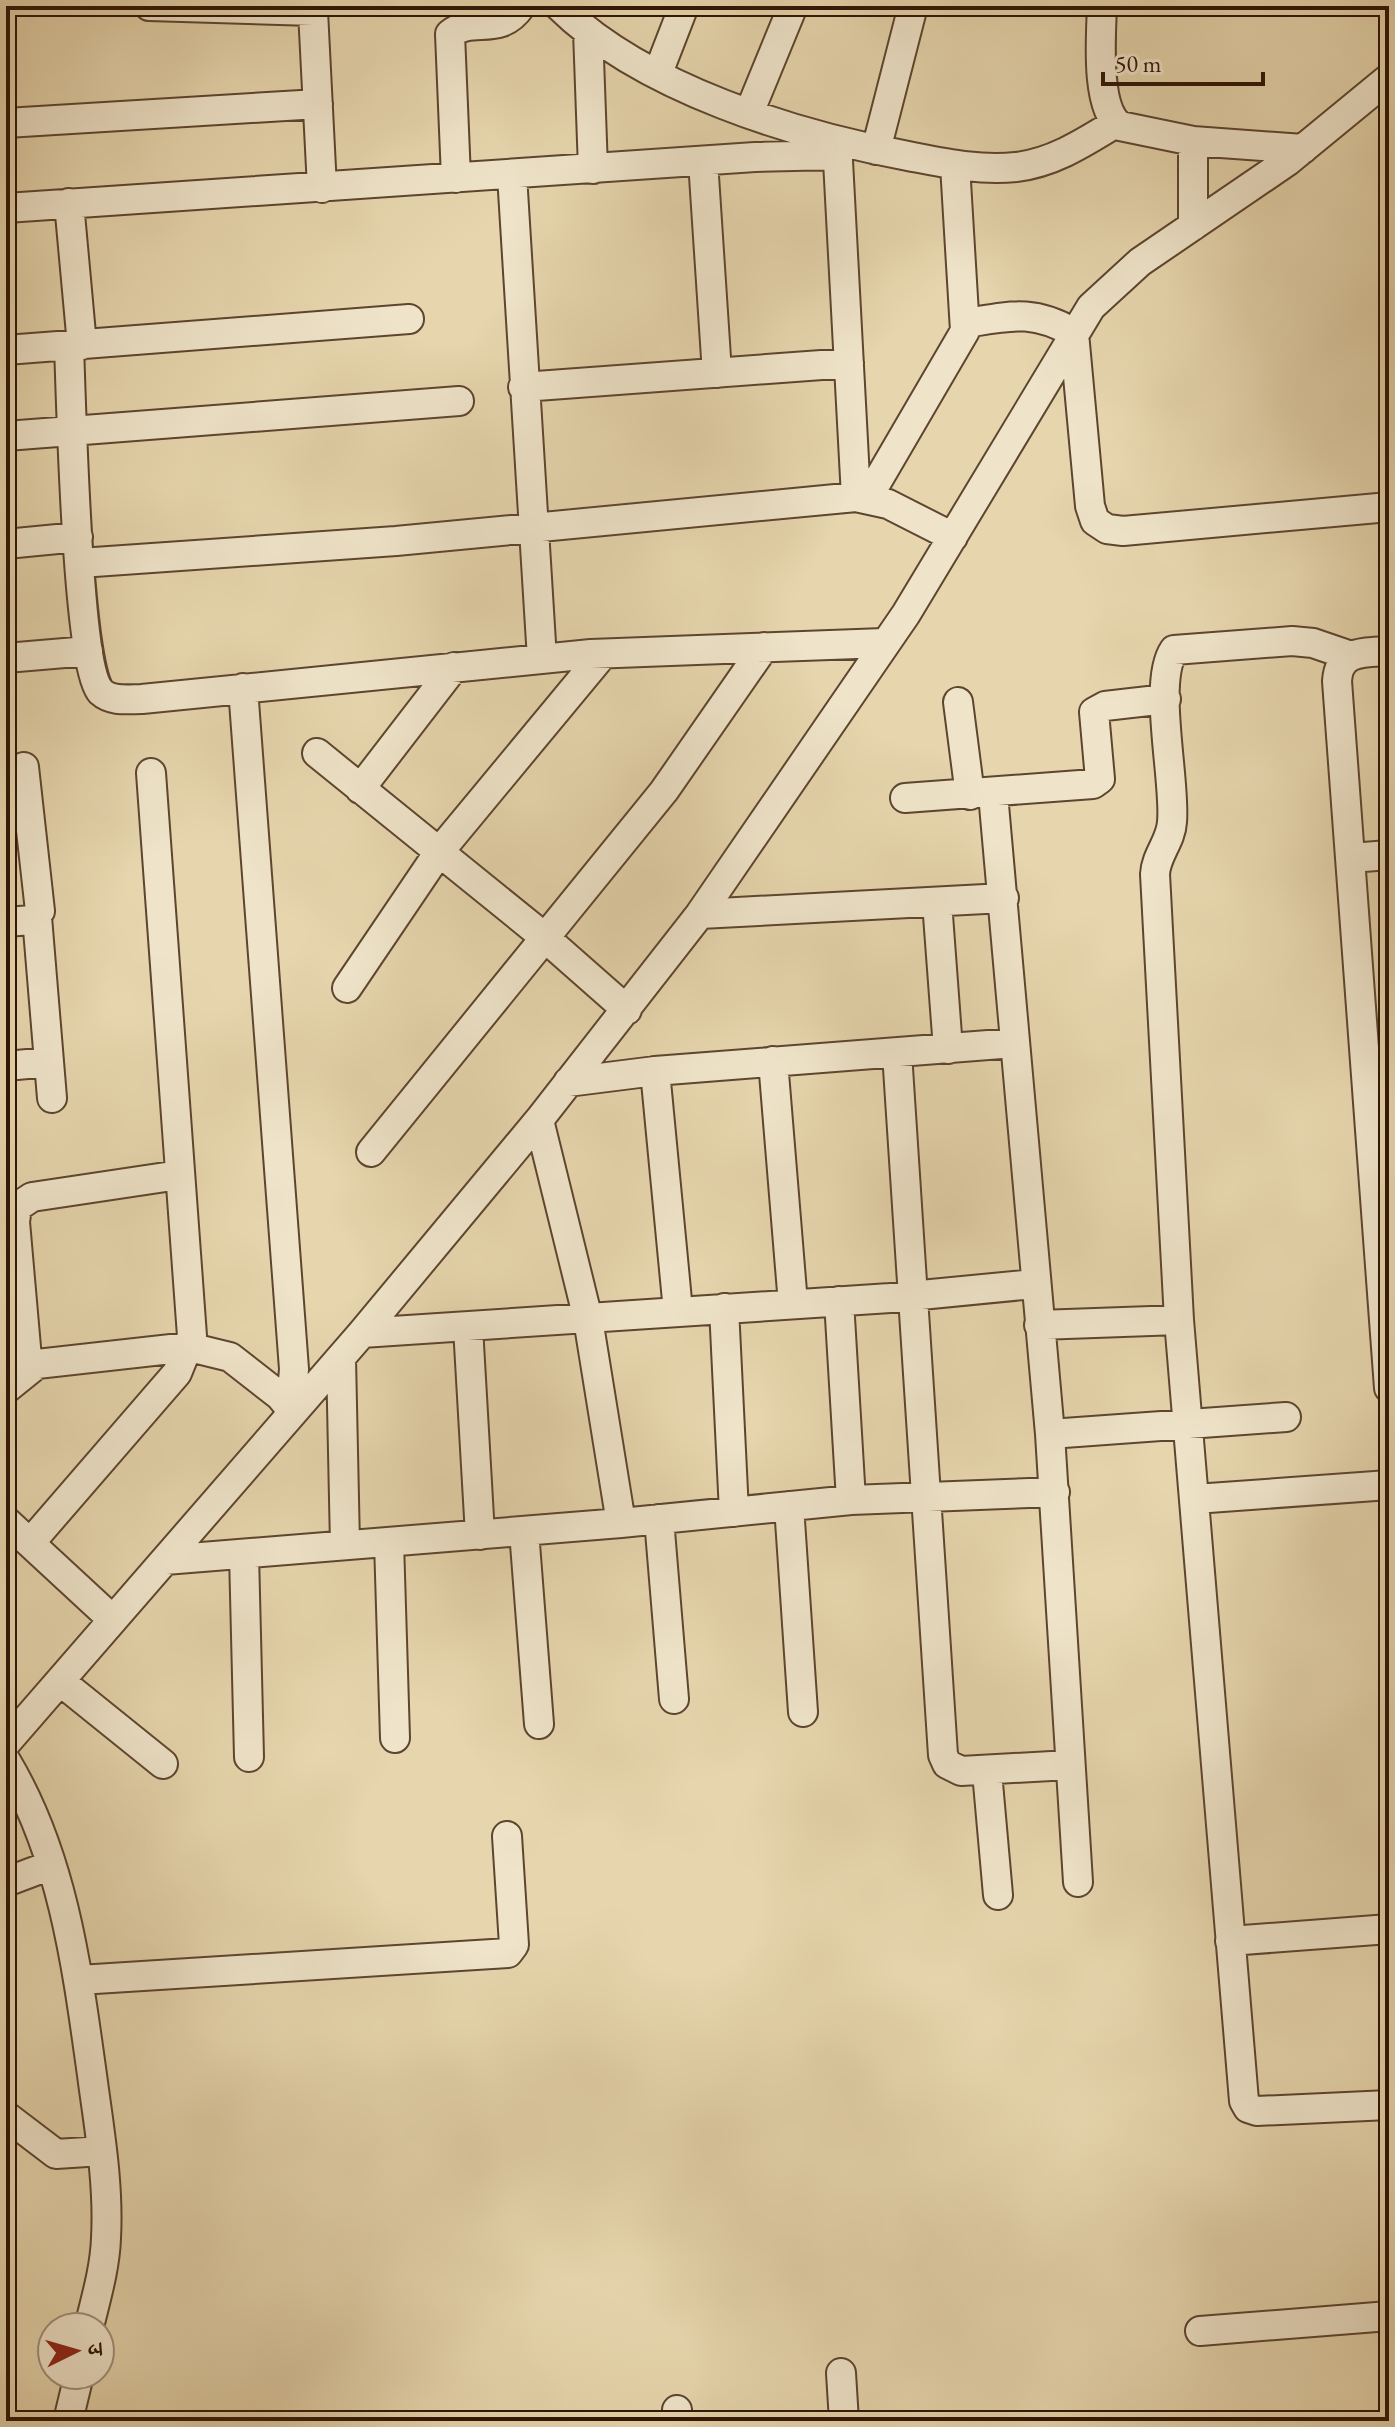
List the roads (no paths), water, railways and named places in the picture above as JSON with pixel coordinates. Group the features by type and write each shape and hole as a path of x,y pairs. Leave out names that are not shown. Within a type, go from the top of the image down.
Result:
{"street":[{"path":"149,6 309,8 314,14 322,188"},
{"path":"456,178 450,34 462,28 503,24 521,6"},
{"path":"559,6 588,31 658,73 837,148"},
{"path":"658,73 684,6"},
{"path":"749,113 793,6"},
{"path":"876,150 913,6"},
{"path":"1102,6 1105,95 1108,111 1116,123 1132,130 1193,141 1303,149"},
{"path":"588,31 593,169"},
{"path":"6,1743 165,1560 289,1406 341,1358 362,1333 539,1120 700,914 884,643 953,537 1074,333 1108,288 1303,149 1389,78"},
{"path":"6,123 318,104"},
{"path":"6,208 512,175 837,148 876,150 955,165 995,168 1035,163 1082,144 1116,123"},
{"path":"1193,141 1193,226"},
{"path":"837,148 849,363 862,498"},
{"path":"703,161 717,373"},
{"path":"862,498 960,341 966,323 955,165"},
{"path":"512,175 542,659"},
{"path":"69,203 75,345 73,430 79,550 88,651 100,691 119,699 603,654 884,643"},
{"path":"966,323 1029,315 1053,321 1074,333"},
{"path":"6,350 409,319"},
{"path":"1074,333 1090,506 1095,521 1107,529 1123,531 1389,507"},
{"path":"523,387 849,363"},
{"path":"6,436 459,401"},
{"path":"6,544 79,550 396,541 862,498 888,504 953,537"},
{"path":"1389,651 1348,655 1313,643 1292,641 1179,648 1170,656 1166,699 1172,824 1156,862 1155,874 1179,1320 1241,2081 1248,2108 1257,2111 1389,2105"},
{"path":"371,1152 543,936 664,791 764,647"},
{"path":"6,658 88,651"},
{"path":"347,988 439,852 603,654"},
{"path":"1348,655 1338,666 1337,681 1385,1299 1389,1388"},
{"path":"360,789 454,667"},
{"path":"243,688 294,1369 289,1406"},
{"path":"905,798 981,795 1097,783 1100,775 1094,712 1105,706 1166,699"},
{"path":"958,702 1004,898 1034,1284 1055,1492 1078,1882"},
{"path":"317,753 543,936 627,1010"},
{"path":"24,767 40,904 37,917 52,1098"},
{"path":"30,1543 177,1373 189,1347 192,1323 151,773"},
{"path":"1351,858 1389,855"},
{"path":"700,914 1004,898"},
{"path":"937,902 948,1049"},
{"path":"6,922 37,917"},
{"path":"568,1082 655,1071 1014,1043"},
{"path":"897,1053 943,1755 954,1769 987,1772 1069,1765"},
{"path":"773,1061 793,1304"},
{"path":"6,1066 49,1062"},
{"path":"655,1071 678,1311"},
{"path":"539,1120 588,1319 621,1523"},
{"path":"28,1370 14,1312 17,1207 24,1200 179,1175"},
{"path":"362,1333 839,1301 1034,1284"},
{"path":"839,1301 851,1500"},
{"path":"724,1308 734,1512"},
{"path":"1039,1325 1179,1320"},
{"path":"468,1327 480,1535"},
{"path":"6,1389 37,1364 189,1347 230,1357 289,1406"},
{"path":"341,1358 345,1545"},
{"path":"1050,1434 1286,1417"},
{"path":"1195,1499 1389,1485"},
{"path":"165,1560 621,1523 851,1500 1055,1492"},
{"path":"789,1506 803,1712"},
{"path":"659,1519 674,1699"},
{"path":"6,1521 113,1620"},
{"path":"524,1531 539,1724"},
{"path":"389,1542 395,1738"},
{"path":"244,1554 249,1757"},
{"path":"60,1681 163,1764"},
{"path":"6,1761 27,1796 51,1865 72,1937 79,1980 102,2151 106,2239 92,2311"},
{"path":"987,1772 998,1895"},
{"path":"79,1980 508,1953 514,1945 507,1836"},
{"path":"6,1882 51,1865"},
{"path":"1230,1941 1389,1929"},
{"path":"6,2116 56,2154 102,2151"},
{"path":"1200,2331 1389,2316"},
{"path":"841,2373 844,2421"},
{"path":"68,2421 75,2391"}]}
